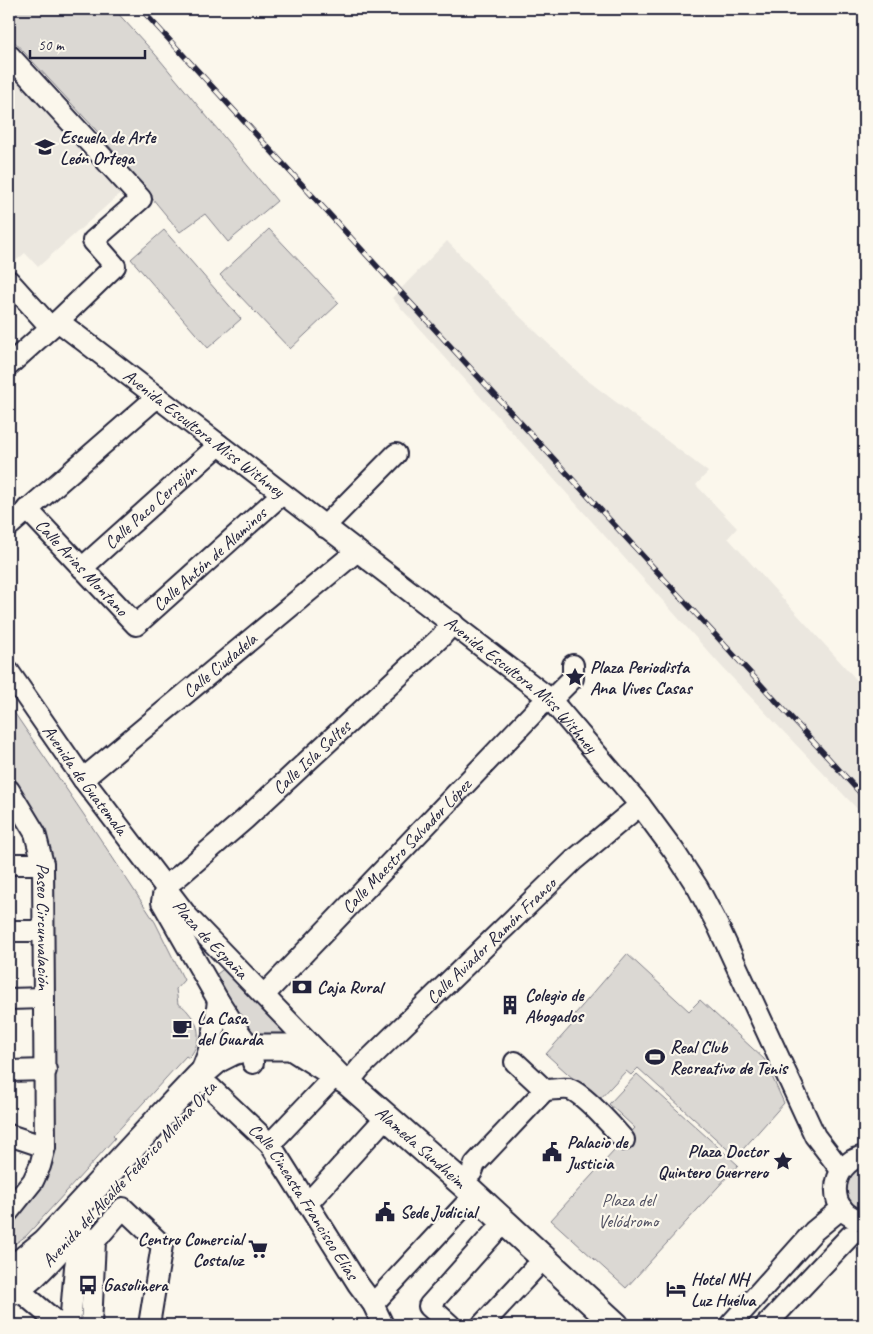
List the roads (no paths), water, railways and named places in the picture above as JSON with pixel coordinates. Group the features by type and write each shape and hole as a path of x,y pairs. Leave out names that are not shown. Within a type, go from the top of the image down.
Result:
{"main road":[{"name":"Alameda Sundheim","path":"252,1055 278,1058 338,1083 472,1192 616,1325"},
{"name":"Avenida del Alcalde Federico Molina Orta","path":"10,1285 18,1264 45,1242 205,1081 221,1077 252,1055"},
{"name":"Avenida del Alcalde Federico Molina Orta","path":"10,1285 43,1266 176,1121 205,1081"},
{"name":"Alameda Sundheim","path":"338,1083 377,1127 594,1325"}],"street":[{"path":"9,365 51,320 115,266 93,241 141,199 10,56"},
{"name":"Avenida Escultora Miss Withney","path":"9,281 51,320 157,397 550,699 640,805 674,851 698,888 718,926 815,1136 841,1170"},
{"path":"9,526 157,397"},
{"name":"Calle Paco Cerrejón","path":"82,568 219,445"},
{"path":"324,527 396,454"},
{"name":"Calle Antón de Alaminos","path":"136,626 282,494"},
{"name":"Calle Arias Montano","path":"27,509 136,626"},
{"name":"Calle Ciudadela","path":"82,780 357,551"},
{"name":"Calle Isla Saltes","path":"165,886 244,820 442,636 453,623"},
{"path":"550,699 573,678 573,665"},
{"name":"Avenida de Guatemala","path":"9,672 82,780 165,886"},
{"name":"Calle Maestro Salvador López","path":"264,995 540,707 550,699"},
{"name":"Paseo Circunvalación","path":"9,791 35,833 43,864 46,1070 45,1147 40,1166 33,1181 10,1207"},
{"name":"Calle Aviador Ramón Franco","path":"270,1144 338,1083 361,1067 574,860 640,805"},
{"path":"9,864 43,864"},
{"name":"Plaza de España","path":"165,886 188,916 264,995 338,1083"},
{"name":"Plaza de España","path":"165,886 162,902 252,1055"},
{"path":"9,932 43,931"},
{"path":"9,999 44,998"},
{"name":"Plaza de España","path":"205,1081 215,1031 218,1000"},
{"path":"515,1062 545,1090"},
{"path":"9,1071 46,1070"},
{"name":"Calle Cineasta Francisco Elías","path":"205,1081 270,1144 358,1284 374,1304 383,1325"},
{"path":"472,1172 475,1164 545,1090 569,1089 576,1092 607,1120 624,1140"},
{"path":"307,1204 377,1127"},
{"path":"9,1135 45,1147"},
{"path":"766,1325 859,1226 842,1208 835,1191 836,1180 841,1170 848,1162 864,1156"},
{"path":"374,1304 464,1206"},
{"path":"91,1325 95,1242 123,1208 162,1245 149,1325"},
{"path":"730,1325 814,1231 842,1208"},
{"path":"70,1325 74,1276 83,1222"},
{"path":"450,1325 429,1306 494,1233"},
{"path":"482,1325 533,1270"},
{"path":"10,1285 60,1325"}],"railway":[{"path":"141,9 864,797"}],"place":[{"name":"Escuela de Arte León Ortega","path":"45,147"},
{"name":"Plaza Periodista Ana Vives Casas","path":"575,677"},
{"name":"Caja Rural","path":"302,987"},
{"name":"Colegio de Abogados","path":"510,1005"},
{"name":"La Casa del Guarda","path":"182,1028"},
{"name":"Real Club Recreativo de Tenis","path":"655,1057"},
{"name":"Palacio de Justicia","path":"552,1152"},
{"name":"Plaza Doctor Quintero Guerrero","path":"783,1161"},
{"name":"Sede Judicial","path":"385,1212"},
{"name":"Centro Comercial Costaluz","path":"258,1249"},
{"name":"Gasolinera","path":"88,1285"},
{"name":"Hotel NH Luz Huelva","path":"676,1289"}],"park label":[{"name":"Plaza del Velódromo","path":"628,1210"}]}
